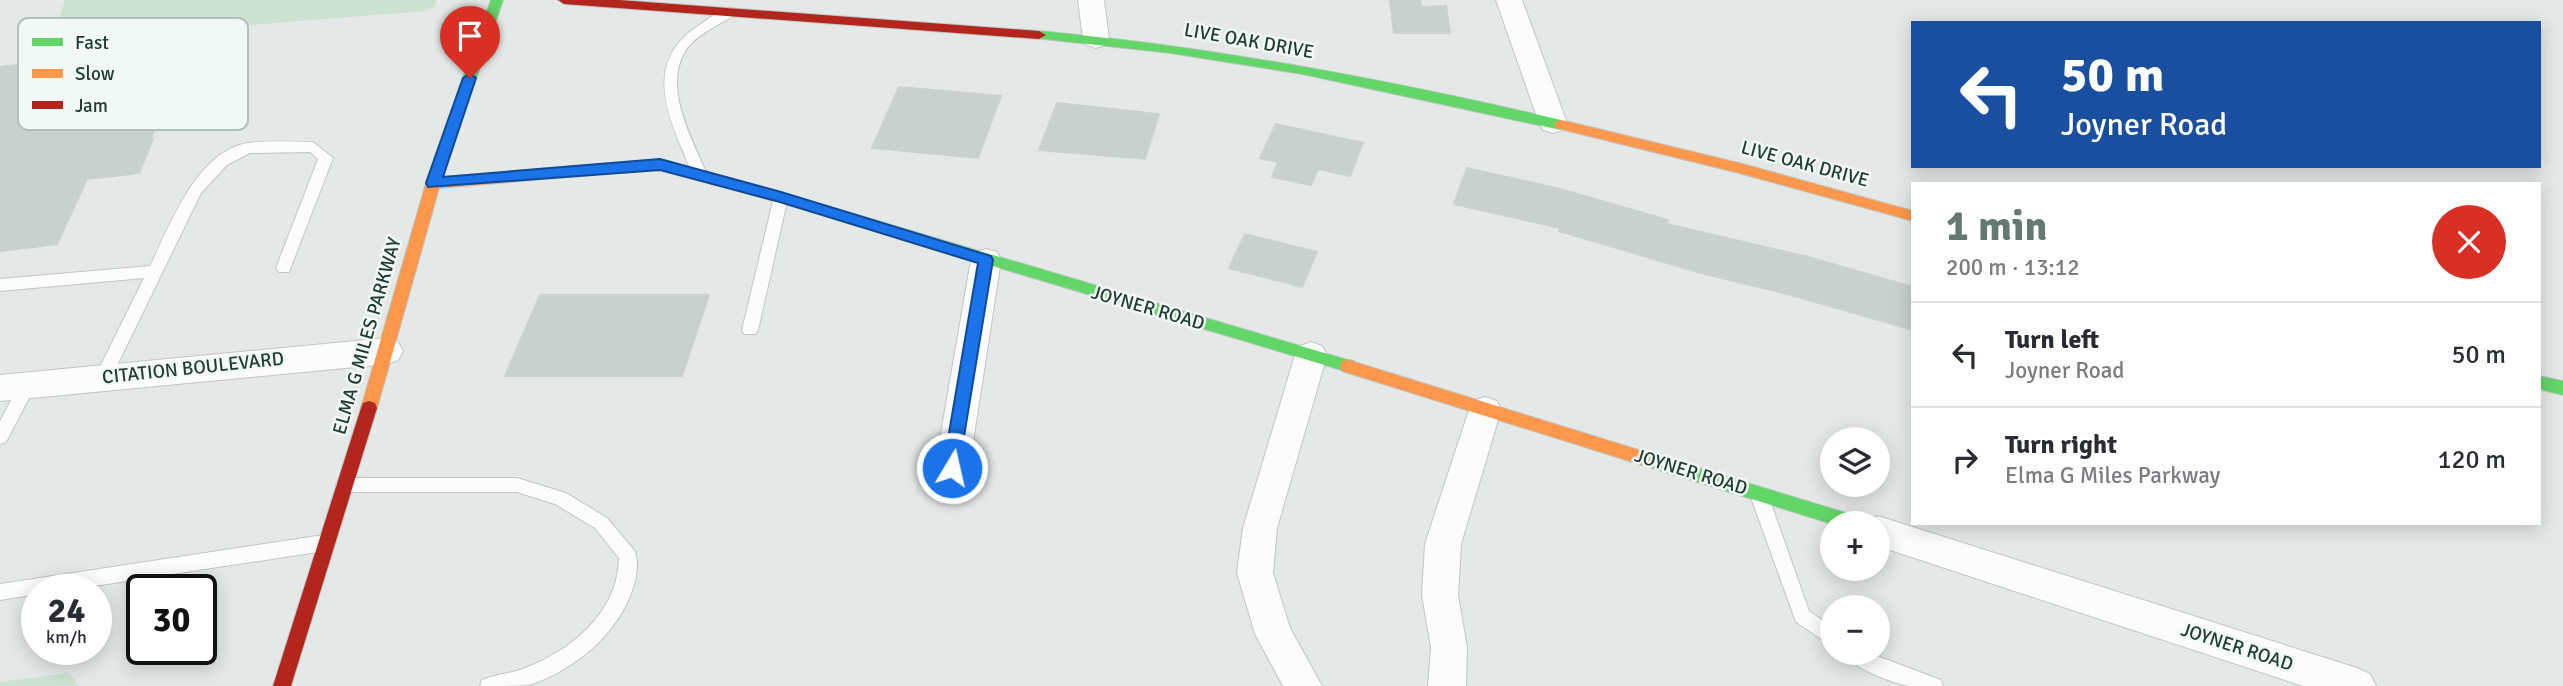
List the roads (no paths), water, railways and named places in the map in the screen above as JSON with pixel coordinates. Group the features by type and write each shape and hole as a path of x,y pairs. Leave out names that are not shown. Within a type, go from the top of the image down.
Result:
{"street":[{"name":"ELMA G MILES PARKWAY","path":"282,686 387,351 433,183 497,0"},
{"name":"LIVE OAK DRIVE","path":"564,0 1096,39 1258,61 1553,123 1739,168 1911,215"},
{"path":"1091,0 1096,39"},
{"path":"1509,0 1526,54 1553,123"},
{"name":"JOYNER ROAD","path":"433,183 660,164 781,197 1311,355 1820,513"},
{"path":"952,468 986,260"},
{"name":"CITATION BOULEVARD","path":"14,386 387,351"},
{"path":"1303,686 1273,634 1255,573 1260,528 1311,355"},
{"path":"2541,382 2563,388"},
{"path":"1447,686 1449,648 1440,595 1443,544 1485,410"},
{"name":"JOYNER ROAD","path":"1890,535 2357,686"}],"lane":[{"path":"701,176 673,101 670,71 681,46 729,12"},
{"path":"103,377 195,190 222,161 248,149 313,147 326,158 284,268"},
{"path":"750,330 781,197"},
{"path":"0,285 154,271"},
{"path":"0,437 14,386"},
{"path":"344,485 517,485 560,498 601,523 628,556 626,584 614,611 588,642 544,669 489,686"},
{"path":"1758,493 1802,616 1820,629"},
{"path":"0,592 326,543"},
{"path":"1876,665 1934,686"}]}
